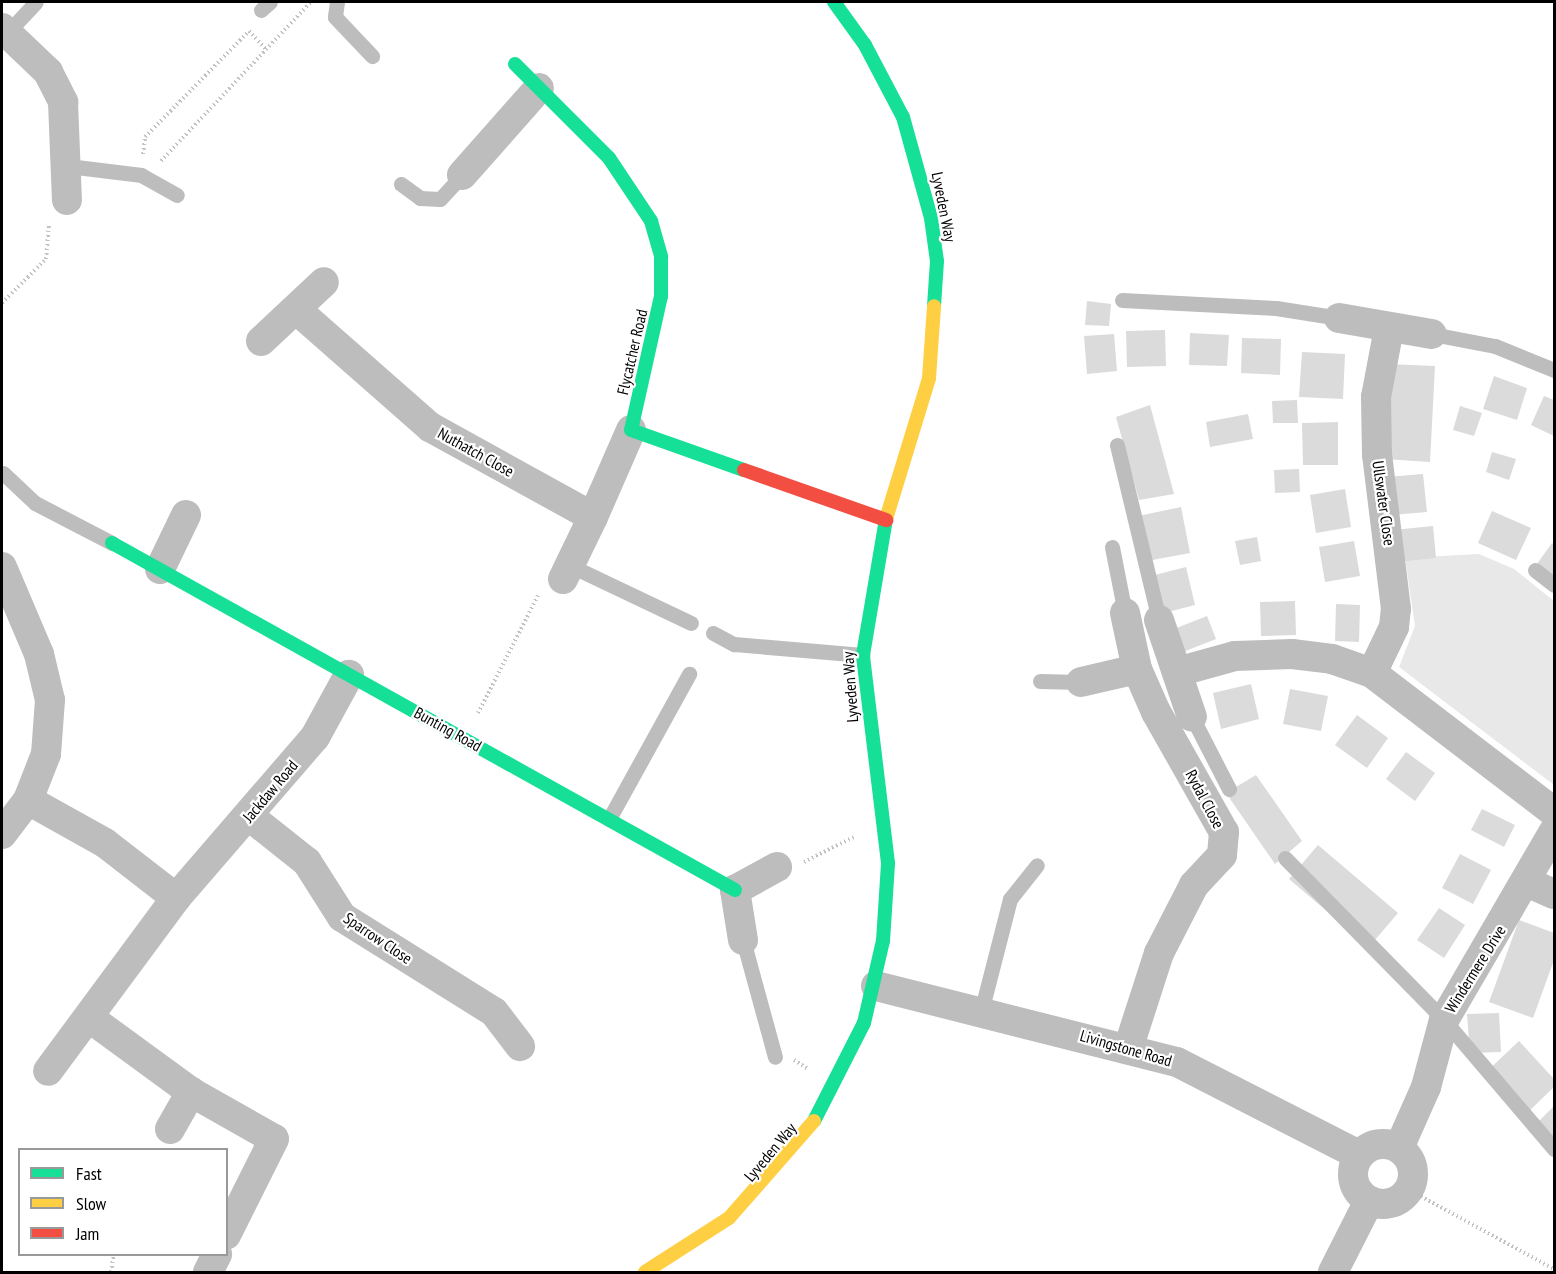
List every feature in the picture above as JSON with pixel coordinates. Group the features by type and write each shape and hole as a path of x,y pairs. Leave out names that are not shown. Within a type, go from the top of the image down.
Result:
{"street":[{"name":"Lyveden Way","path":"645,1272 729,1218 786,1163 827,1103 876,986 888,863 863,655 886,520 929,378 936,261 931,218 903,117 865,45 834,2"},
{"path":"4,31 48,72 63,102 68,166 67,200"},
{"name":"Flycatcher Road","path":"515,64 636,191 661,257 661,296 631,430"},
{"path":"462,175 539,88"},
{"path":"261,341 298,311 324,282"},
{"name":"Nuthatch Close","path":"298,311 430,427 592,516"},
{"path":"1339,318 1389,328 1431,333"},
{"name":"Ullswater Close","path":"1372,673 1394,627 1396,609 1377,443 1376,397 1389,328"},
{"path":"566,572 631,430 886,520"},
{"path":"160,569 186,515"},
{"name":"Bunting Road","path":"112,543 735,890"},
{"path":"2,567 39,654 50,700 46,754 28,800 2,834"},
{"name":"Rydal Close","path":"1125,613 1137,669 1224,832 1222,855 1194,885 1159,953 1129,1046"},
{"path":"1159,620 1192,717"},
{"path":"1177,672 1235,656 1292,654 1332,658 1372,673 1554,812"},
{"path":"1081,682 1137,669"},
{"name":"Jackdaw Road","path":"48,1071 91,1019 176,898 315,737 349,675"},
{"path":"28,800 105,843 176,898"},
{"name":"Sparrow Close","path":"249,816 307,862 342,917 494,1012 520,1046"},
{"name":"Windermere Drive","path":"1399,1148 1426,1087 1444,1020 1542,888 1554,831"},
{"path":"743,940 735,890 777,867"},
{"name":"Livingstone Road","path":"876,986 1129,1046 1266,1104 1359,1155"},
{"path":"91,1019 191,1092 273,1139 228,1231"},
{"path":"170,1129 191,1092"},
{"path":"1382,1144 1399,1148 1412,1162 1409,1190 1387,1204 1369,1201 1354,1180 1359,1155 1382,1144"},
{"path":"1333,1272 1369,1201"},
{"path":"208,1272 216,1256"}],"lane":[{"path":"4,31 36,2"},
{"path":"337,2 335,18 372,56"},
{"path":"68,166 141,175 160,183 177,195"},
{"path":"401,184 420,198 440,199 462,175"},
{"path":"1122,300 1276,308 1339,318"},
{"path":"1431,333 1495,346 1554,370"},
{"path":"1118,445 1159,620"},
{"path":"3,473 35,503 112,543"},
{"path":"1112,547 1125,613"},
{"path":"1535,570 1554,585"},
{"path":"566,572 691,623"},
{"path":"712,633 734,644 863,655"},
{"path":"609,819 689,674"},
{"path":"1040,681 1081,682"},
{"path":"1192,717 1229,789"},
{"path":"1285,858 1444,1020 1554,1149"},
{"path":"981,1012 1010,899 1037,865"},
{"path":"743,940 775,1057"}],"path":[{"path":"160,183 161,158 311,2"},
{"path":"161,158 142,154 145,137 159,121 249,31 266,49"},
{"path":"2,303 46,259 50,211 67,200"},
{"path":"465,738 547,577 566,572"},
{"path":"777,867 779,876 860,835"},
{"path":"1409,1190 1554,1269"},
{"path":"111,1272 114,1256"}],"shaded area":[{"path":"1479,554 1514,569 1554,601 1554,785 1399,667 1415,626 1405,558"}],"building":[{"path":"1087,301 1111,304 1109,326 1085,325"},
{"path":"1165,330 1166,366 1127,367 1126,331"},
{"path":"1190,333 1229,335 1227,366 1189,365"},
{"path":"1114,334 1117,371 1087,374 1084,336"},
{"path":"1242,338 1281,339 1280,375 1241,373"},
{"path":"1302,352 1345,354 1343,399 1299,397"},
{"path":"1388,364 1435,366 1430,462 1384,459"},
{"path":"1494,376 1527,388 1517,420 1483,409"},
{"path":"1544,396 1554,400 1554,436 1531,425"},
{"path":"1297,400 1298,423 1273,423 1272,401"},
{"path":"1150,405 1174,494 1139,500 1116,417"},
{"path":"1460,406 1482,413 1474,436 1453,430"},
{"path":"1248,414 1253,439 1210,447 1206,422"},
{"path":"1338,422 1338,465 1303,465 1302,423"},
{"path":"1492,452 1516,459 1509,480 1486,472"},
{"path":"1299,469 1300,492 1275,493 1274,470"},
{"path":"1423,474 1427,512 1391,515 1387,477"},
{"path":"1345,489 1351,527 1316,533 1310,495"},
{"path":"1181,507 1190,553 1147,561 1138,516"},
{"path":"1492,511 1531,528 1516,560 1478,543"},
{"path":"1433,526 1436,558 1397,562 1393,530"},
{"path":"1257,537 1261,561 1240,565 1235,541"},
{"path":"1354,541 1360,576 1325,582 1319,547"},
{"path":"1552,543 1554,545 1554,583 1534,568"},
{"path":"1186,567 1195,605 1160,614 1151,576"},
{"path":"1295,601 1296,635 1261,636 1260,602"},
{"path":"1336,604 1360,605 1359,642 1335,641"},
{"path":"1207,616 1216,639 1183,652 1174,629"},
{"path":"1251,684 1259,719 1221,729 1213,693"},
{"path":"1290,689 1328,696 1321,731 1283,724"},
{"path":"1357,715 1388,738 1367,768 1335,745"},
{"path":"1406,752 1435,773 1415,801 1386,779"},
{"path":"1256,775 1302,841 1275,864 1226,793"},
{"path":"1482,809 1515,825 1504,847 1471,830"},
{"path":"1318,845 1398,913 1369,947 1289,879"},
{"path":"1460,854 1491,870 1473,904 1442,888"},
{"path":"1439,908 1465,925 1444,958 1417,940"},
{"path":"1519,920 1554,933 1554,960 1533,1018 1489,1002"},
{"path":"1499,1013 1501,1052 1470,1053 1467,1014"},
{"path":"1519,1041 1554,1079 1554,1087 1523,1117 1483,1075"},
{"path":"1554,1106 1554,1149 1533,1127"}],"traffic: fast":[{"path":"834,2 865,45 903,117 931,218 937,261 934,306"},
{"path":"515,64 609,158 651,221 661,257 661,296 631,430 744,470"},
{"path":"814,1121 864,1023 883,941 888,863 863,655 886,519"},
{"path":"112,543 735,890"}],"traffic: slow":[{"path":"886,519 929,378 934,306"},
{"path":"645,1272 729,1218 814,1121"}],"traffic: jam":[{"path":"744,470 886,520"}]}
